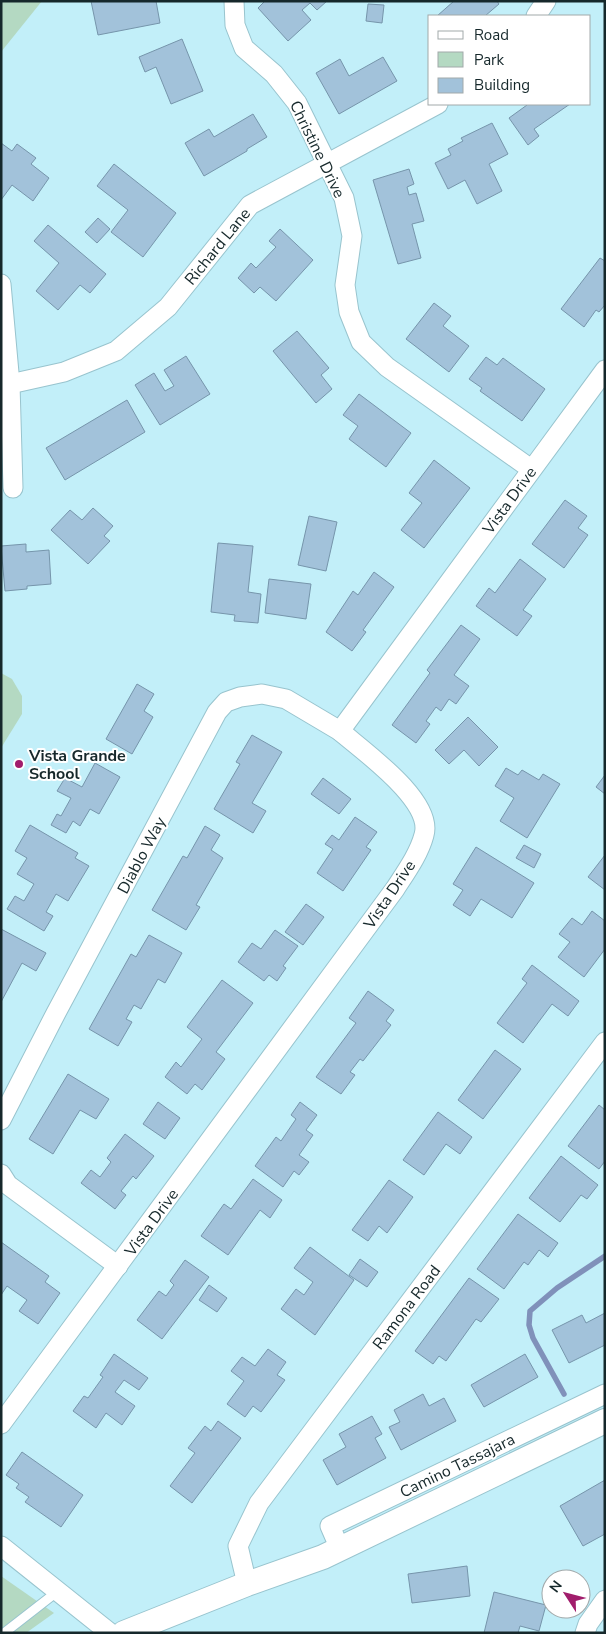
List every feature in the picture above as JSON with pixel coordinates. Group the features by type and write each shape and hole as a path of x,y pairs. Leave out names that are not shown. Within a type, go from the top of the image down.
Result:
{"street":[{"name":"Christine Drive","path":"234,1 235,25 244,48 274,74 298,103 344,198 352,236 345,285 349,312 361,342 387,367 531,469"},
{"path":"537,15 546,1"},
{"name":"Richard Lane","path":"6,384 64,372 116,351 168,307 250,205 436,105"},
{"path":"1,284 14,488"},
{"name":"Vista Drive","path":"1,1424 395,889 414,860 425,833 424,819 419,807 404,786 340,731 605,370"},
{"name":"Diablo Way","path":"1,1120 56,1013 218,712 226,702 240,697 262,694 286,699 340,731"},
{"name":"Ramona Road","path":"247,1584 238,1546 259,1503 605,1042"},
{"path":"1,1174 8,1185 118,1266"},
{"name":"Camino Tassajara","path":"340,1549 330,1526 605,1394"},
{"name":"Camino Tassajara","path":"124,1633 247,1584 323,1557 605,1421"},
{"path":"1,1546 110,1633"},
{"path":"584,1633 605,1600"}],"lane":[{"path":"4,1633 58,1591"}],"green space":[{"path":"1,1 42,1 1,52"},
{"path":"1,673 12,679 22,696 22,714 1,748"},
{"path":"1,1576 54,1613 26,1633 1,1633"}],"building":[{"path":"91,1 156,1 160,23 98,35"},
{"path":"265,1 327,1 317,10 310,3 302,10 311,20 288,41 258,8"},
{"path":"454,1 497,1 499,4 486,15 438,15"},
{"path":"368,4 384,5 382,23 366,21"},
{"path":"182,39 203,91 171,104 156,67 145,72 139,57"},
{"path":"383,57 397,81 339,114 316,73 340,59 349,76"},
{"path":"527,105 569,105 534,129 539,136 528,145 509,118"},
{"path":"253,114 267,137 204,176 185,143 209,129 214,137"},
{"path":"492,123 508,154 489,164 502,191 477,204 465,180 448,189 435,163 451,155 448,149 463,141 461,138"},
{"path":"1,143 12,151 17,144 36,158 31,164 49,178 33,201 12,185 1,200"},
{"path":"114,164 176,213 143,257 111,232 128,210 97,186"},
{"path":"409,169 414,184 407,187 409,195 416,193 424,221 412,224 421,258 398,264 373,180"},
{"path":"98,218 110,229 97,243 85,232"},
{"path":"48,225 106,274 90,293 80,285 58,310 36,291 59,263 34,241"},
{"path":"280,229 313,260 276,301 260,287 254,293 238,278 251,263 256,268 276,247 269,241"},
{"path":"600,258 605,261 605,305 599,312 596,310 584,327 561,309"},
{"path":"434,303 451,316 443,326 469,346 449,372 406,339"},
{"path":"297,331 329,368 321,375 332,389 316,403 273,351"},
{"path":"186,356 210,394 160,425 135,385 154,373 165,391 174,386 164,370"},
{"path":"486,357 497,365 503,358 545,389 522,421 480,391 482,388 469,379"},
{"path":"359,394 411,433 386,467 349,439 358,426 343,415"},
{"path":"127,400 145,432 65,480 46,448"},
{"path":"434,460 470,488 424,548 401,530 422,503 409,493"},
{"path":"565,500 587,516 578,528 588,535 564,568 532,544"},
{"path":"93,508 113,526 104,536 110,541 88,564 51,530 70,510 82,520"},
{"path":"309,516 337,522 326,571 298,565"},
{"path":"218,543 253,546 248,592 261,594 258,623 234,621 235,615 211,612"},
{"path":"26,544 26,552 49,550 51,584 27,586 27,589 5,591 1,546"},
{"path":"520,559 546,579 523,610 532,616 517,636 476,606 489,588 495,593"},
{"path":"374,572 394,587 363,630 366,632 352,651 326,632 353,591 358,595"},
{"path":"269,579 311,584 306,619 265,613"},
{"path":"461,625 480,639 454,675 469,686 456,704 449,699 441,711 436,707 426,721 430,724 416,743 392,725 430,673 427,670"},
{"path":"137,684 154,694 144,711 153,717 132,754 106,739"},
{"path":"468,717 498,747 479,766 464,750 449,764 435,750"},
{"path":"252,735 282,752 252,803 266,811 253,833 214,809 240,764 236,762"},
{"path":"95,763 120,777 99,814 90,809 80,826 73,821 66,833 51,825 57,814 61,816 71,798 57,791 65,778 82,787"},
{"path":"506,768 518,775 522,770 539,780 543,774 560,784 527,838 500,821 514,798 495,786"},
{"path":"605,775 605,794 596,787"},
{"path":"323,778 351,799 339,814 311,794"},
{"path":"355,817 377,832 366,847 371,850 343,891 317,873 333,849 325,844 332,835 339,840"},
{"path":"30,825 78,853 75,858 89,866 68,901 56,894 46,912 53,916 44,931 7,909 15,896 24,901 34,884 17,874 27,858 15,851"},
{"path":"205,826 220,835 211,850 223,858 196,905 200,907 186,930 152,910 183,856 187,858"},
{"path":"524,845 541,854 534,868 516,858"},
{"path":"476,847 534,883 512,918 481,899 470,916 453,905 463,890 453,884"},
{"path":"605,855 605,890 588,877"},
{"path":"306,904 324,917 303,945 285,932"},
{"path":"592,911 605,921 605,949 584,977 558,957 570,942 559,934 572,918 582,925"},
{"path":"1,929 46,953 36,971 22,963 1,1002"},
{"path":"275,930 298,946 283,966 286,968 277,981 269,975 264,981 238,962 252,943 261,949"},
{"path":"149,935 182,953 165,983 158,979 141,1009 134,1005 126,1019 132,1022 118,1046 89,1029 131,954 136,957"},
{"path":"532,965 579,1001 568,1016 552,1004 523,1043 497,1023 527,983 522,979"},
{"path":"222,980 253,1003 216,1052 225,1059 202,1090 195,1084 187,1094 165,1077 176,1062 181,1067 202,1039 187,1027"},
{"path":"368,991 394,1010 386,1021 391,1025 363,1061 360,1059 350,1072 355,1075 341,1094 316,1077 356,1023 349,1018"},
{"path":"495,1050 521,1069 483,1119 458,1100"},
{"path":"68,1074 109,1099 96,1119 80,1110 53,1154 29,1139"},
{"path":"158,1102 180,1118 165,1139 143,1124"},
{"path":"300,1102 317,1115 306,1130 313,1135 299,1155 309,1162 299,1175 294,1171 283,1187 255,1166 276,1137 281,1141 296,1119 291,1115"},
{"path":"599,1105 605,1110 605,1161 599,1169 568,1146"},
{"path":"438,1112 472,1137 460,1154 446,1144 424,1175 403,1160"},
{"path":"125,1134 154,1156 136,1179 133,1176 121,1191 126,1195 115,1209 81,1183 91,1170 100,1177 111,1162 107,1158"},
{"path":"561,1156 598,1185 587,1199 581,1195 560,1222 529,1198"},
{"path":"253,1179 282,1200 270,1218 260,1210 228,1255 201,1236 224,1204 231,1209"},
{"path":"389,1180 413,1197 387,1233 379,1226 368,1241 352,1230"},
{"path":"518,1214 558,1243 548,1257 539,1250 528,1265 524,1262 504,1289 477,1269"},
{"path":"1,1242 49,1276 45,1282 60,1293 38,1324 19,1311 27,1300 7,1286 1,1295"},
{"path":"310,1247 354,1280 315,1335 281,1309 296,1289 304,1295 313,1282 294,1268"},
{"path":"360,1259 378,1272 367,1287 349,1275"},
{"path":"185,1260 209,1277 162,1339 137,1320 159,1291 166,1296 174,1285 170,1281"},
{"path":"469,1278 499,1299 481,1322 476,1319 446,1361 439,1356 433,1364 415,1351"},
{"path":"209,1285 227,1298 217,1312 199,1300"},
{"path":"605,1313 605,1345 569,1363 552,1330 582,1315 586,1323"},
{"path":"268,1349 286,1362 277,1375 285,1380 261,1412 253,1406 245,1417 227,1404 244,1381 231,1371 242,1357 255,1366"},
{"path":"114,1354 148,1378 139,1390 124,1380 115,1392 135,1406 122,1425 106,1413 96,1428 73,1411 84,1396 88,1398 103,1377 100,1375"},
{"path":"525,1354 538,1377 484,1407 471,1385"},
{"path":"423,1394 429,1406 444,1398 456,1421 401,1450 389,1427 400,1422 394,1410"},
{"path":"372,1416 382,1434 375,1438 386,1458 337,1485 323,1460 346,1447 339,1434"},
{"path":"218,1421 241,1438 192,1503 170,1486 195,1453 188,1448 205,1426 211,1431"},
{"path":"22,1452 83,1495 61,1527 25,1502 29,1497 16,1488 19,1484 6,1475"},
{"path":"605,1480 605,1534 583,1546 560,1506"},
{"path":"467,1566 470,1596 412,1603 408,1574"},
{"path":"494,1592 541,1604 542,1619 539,1631 520,1626 518,1633 484,1633"}],"waterway":[{"path":"564,1394 533,1338 529,1325 530,1311 557,1288 605,1256"}],"place":[{"name":"Vista Grande School","path":"19,764"}]}
